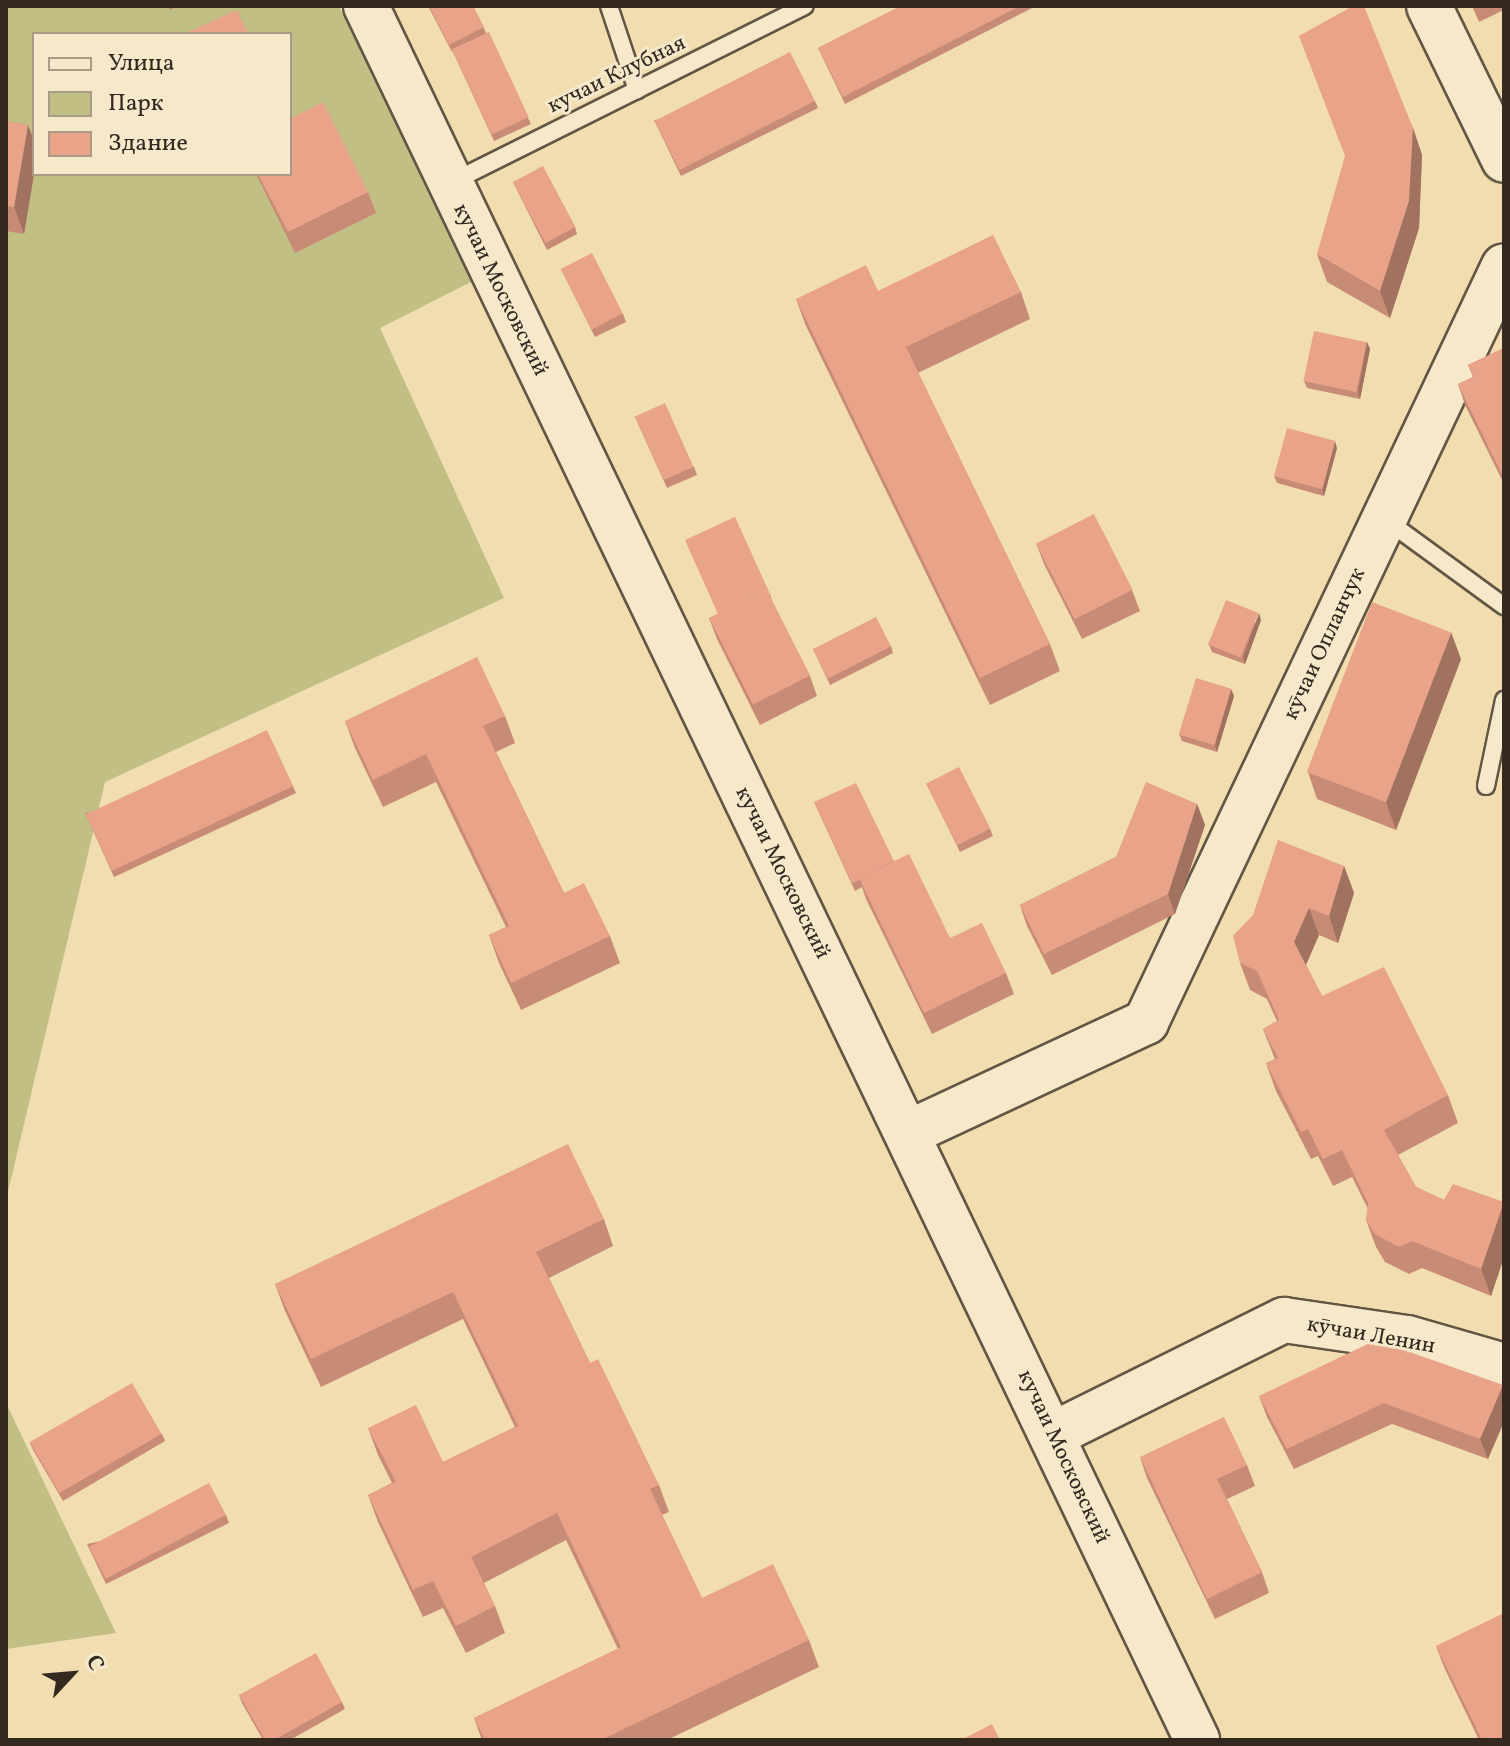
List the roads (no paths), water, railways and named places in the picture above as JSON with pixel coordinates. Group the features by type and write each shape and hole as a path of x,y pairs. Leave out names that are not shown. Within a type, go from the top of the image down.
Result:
{"street":[{"name":"кучаи Московский","path":"366,6 1197,1740"},
{"path":"1429,6 1504,160"},
{"name":"кӯчаи Опланчук","path":"908,1133 1146,1022 1504,266"},
{"name":"кӯчаи Ленин","path":"1052,1435 1284,1320 1407,1338 1504,1366"}],"lane":[{"path":"609,6 637,90"},
{"name":"кучаи Клубная","path":"449,184 805,6"},
{"path":"1384,519 1504,606"},
{"path":"1486,786 1504,700"}]}
